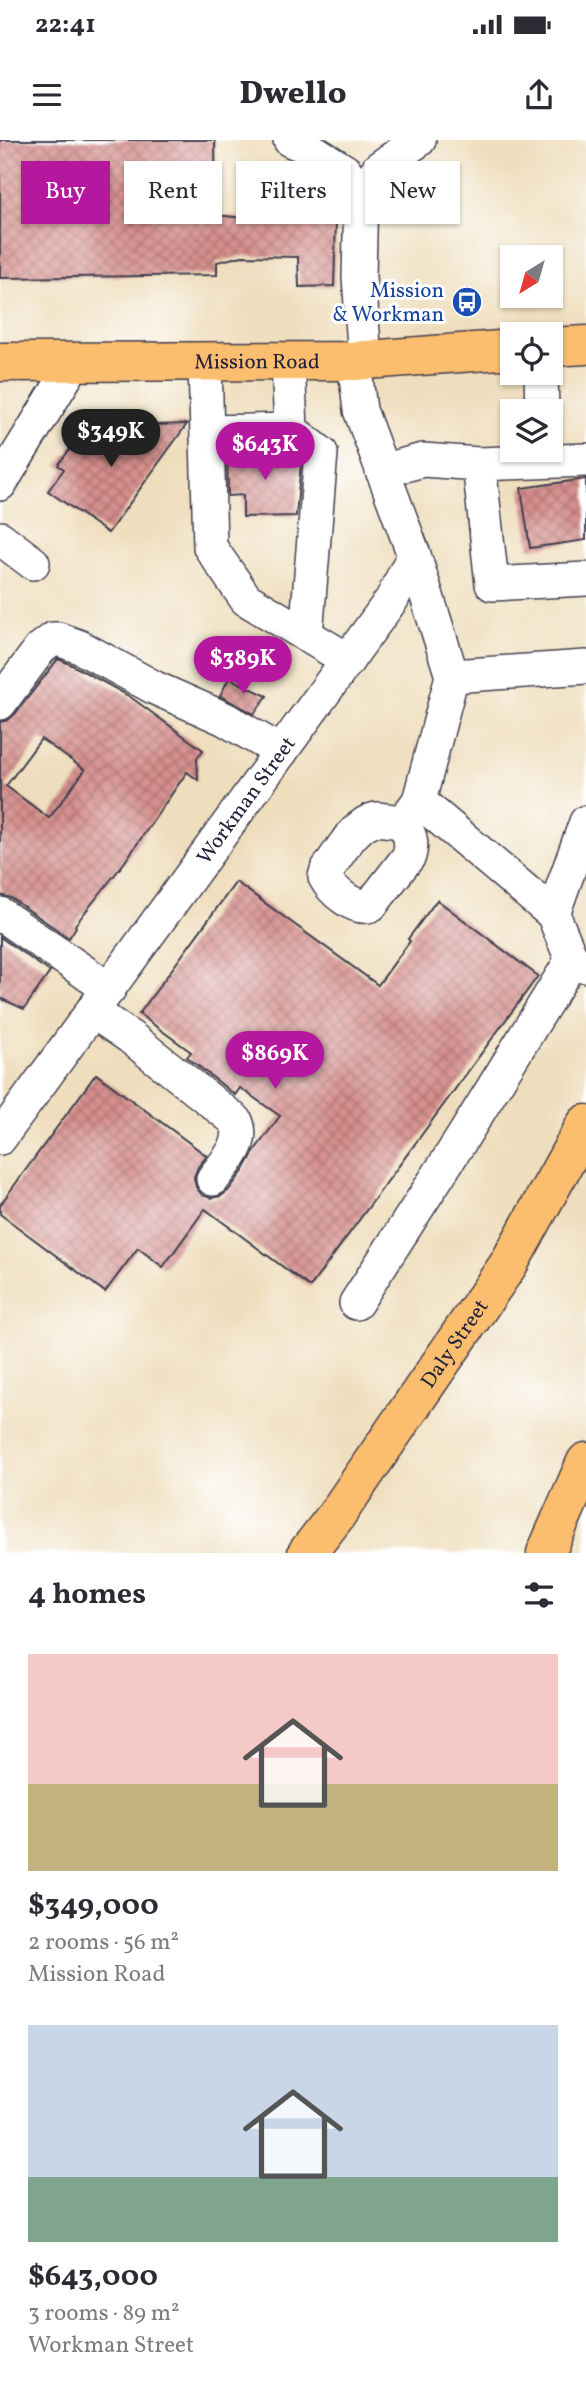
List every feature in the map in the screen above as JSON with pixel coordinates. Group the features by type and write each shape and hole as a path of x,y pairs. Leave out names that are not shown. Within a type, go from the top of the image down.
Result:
{"main road":[{"path":"563,346 586,345"},
{"name":"Mission Road","path":"0,362 359,360 500,350"},
{"name":"Daly Street","path":"307,1553 335,1517 508,1265 586,1124"},
{"path":"546,1553 586,1462"}],"street":[{"path":"290,140 307,147 346,172 361,194"},
{"path":"356,1303 579,963 553,914 411,811 452,676 414,555 360,410 359,277 361,194 379,168 419,140"},
{"path":"288,361 291,430"},
{"path":"205,362 210,547 246,599 348,660"},
{"path":"0,484 74,363"},
{"path":"207,432 291,430 321,453 306,635"},
{"path":"563,458 586,460"},
{"path":"382,471 423,460 479,464 500,461"},
{"path":"479,464 492,584 586,579"},
{"path":"0,538 33,563"},
{"name":"Workman Street","path":"0,1138 392,599 414,555"},
{"path":"0,703 40,649 53,639 58,639 155,688 225,719 281,752"},
{"path":"452,676 586,667"},
{"path":"553,914 586,822"},
{"path":"0,914 100,1000 130,1037 236,1121 240,1142 213,1180"}],"building":[{"path":"0,140 215,140 215,161 124,161 124,224 222,224 222,216 236,217 236,224 336,224 334,286 299,287 298,257 242,256 217,262 217,275 0,278"},
{"path":"187,424 108,533 48,491 64,469 58,465 87,427"},
{"path":"285,449 301,462 296,516 243,517 243,495 228,496 227,451"},
{"path":"586,479 586,540 530,548 521,488"},
{"path":"58,659 129,696 203,750 197,758 198,780 187,772 124,863 75,925 69,938 11,898 0,895 0,722 15,714","holes":["41,739 85,770 49,818 6,786"]},
{"path":"229,678 267,696 254,714 220,696"},
{"path":"236,882 378,985 437,900 538,976 310,1287 205,1209 163,1267 138,1248 105,1292 0,1214 0,1205 96,1074 207,1156 194,1177 196,1187 202,1195 211,1198 221,1196 244,1170 280,1116 240,1088 235,1095 187,1057 191,1052 139,1014"},
{"path":"0,937 50,972 24,1009 0,998"}],"place":[{"name":"Mission & Workman","path":"467,302"}]}
